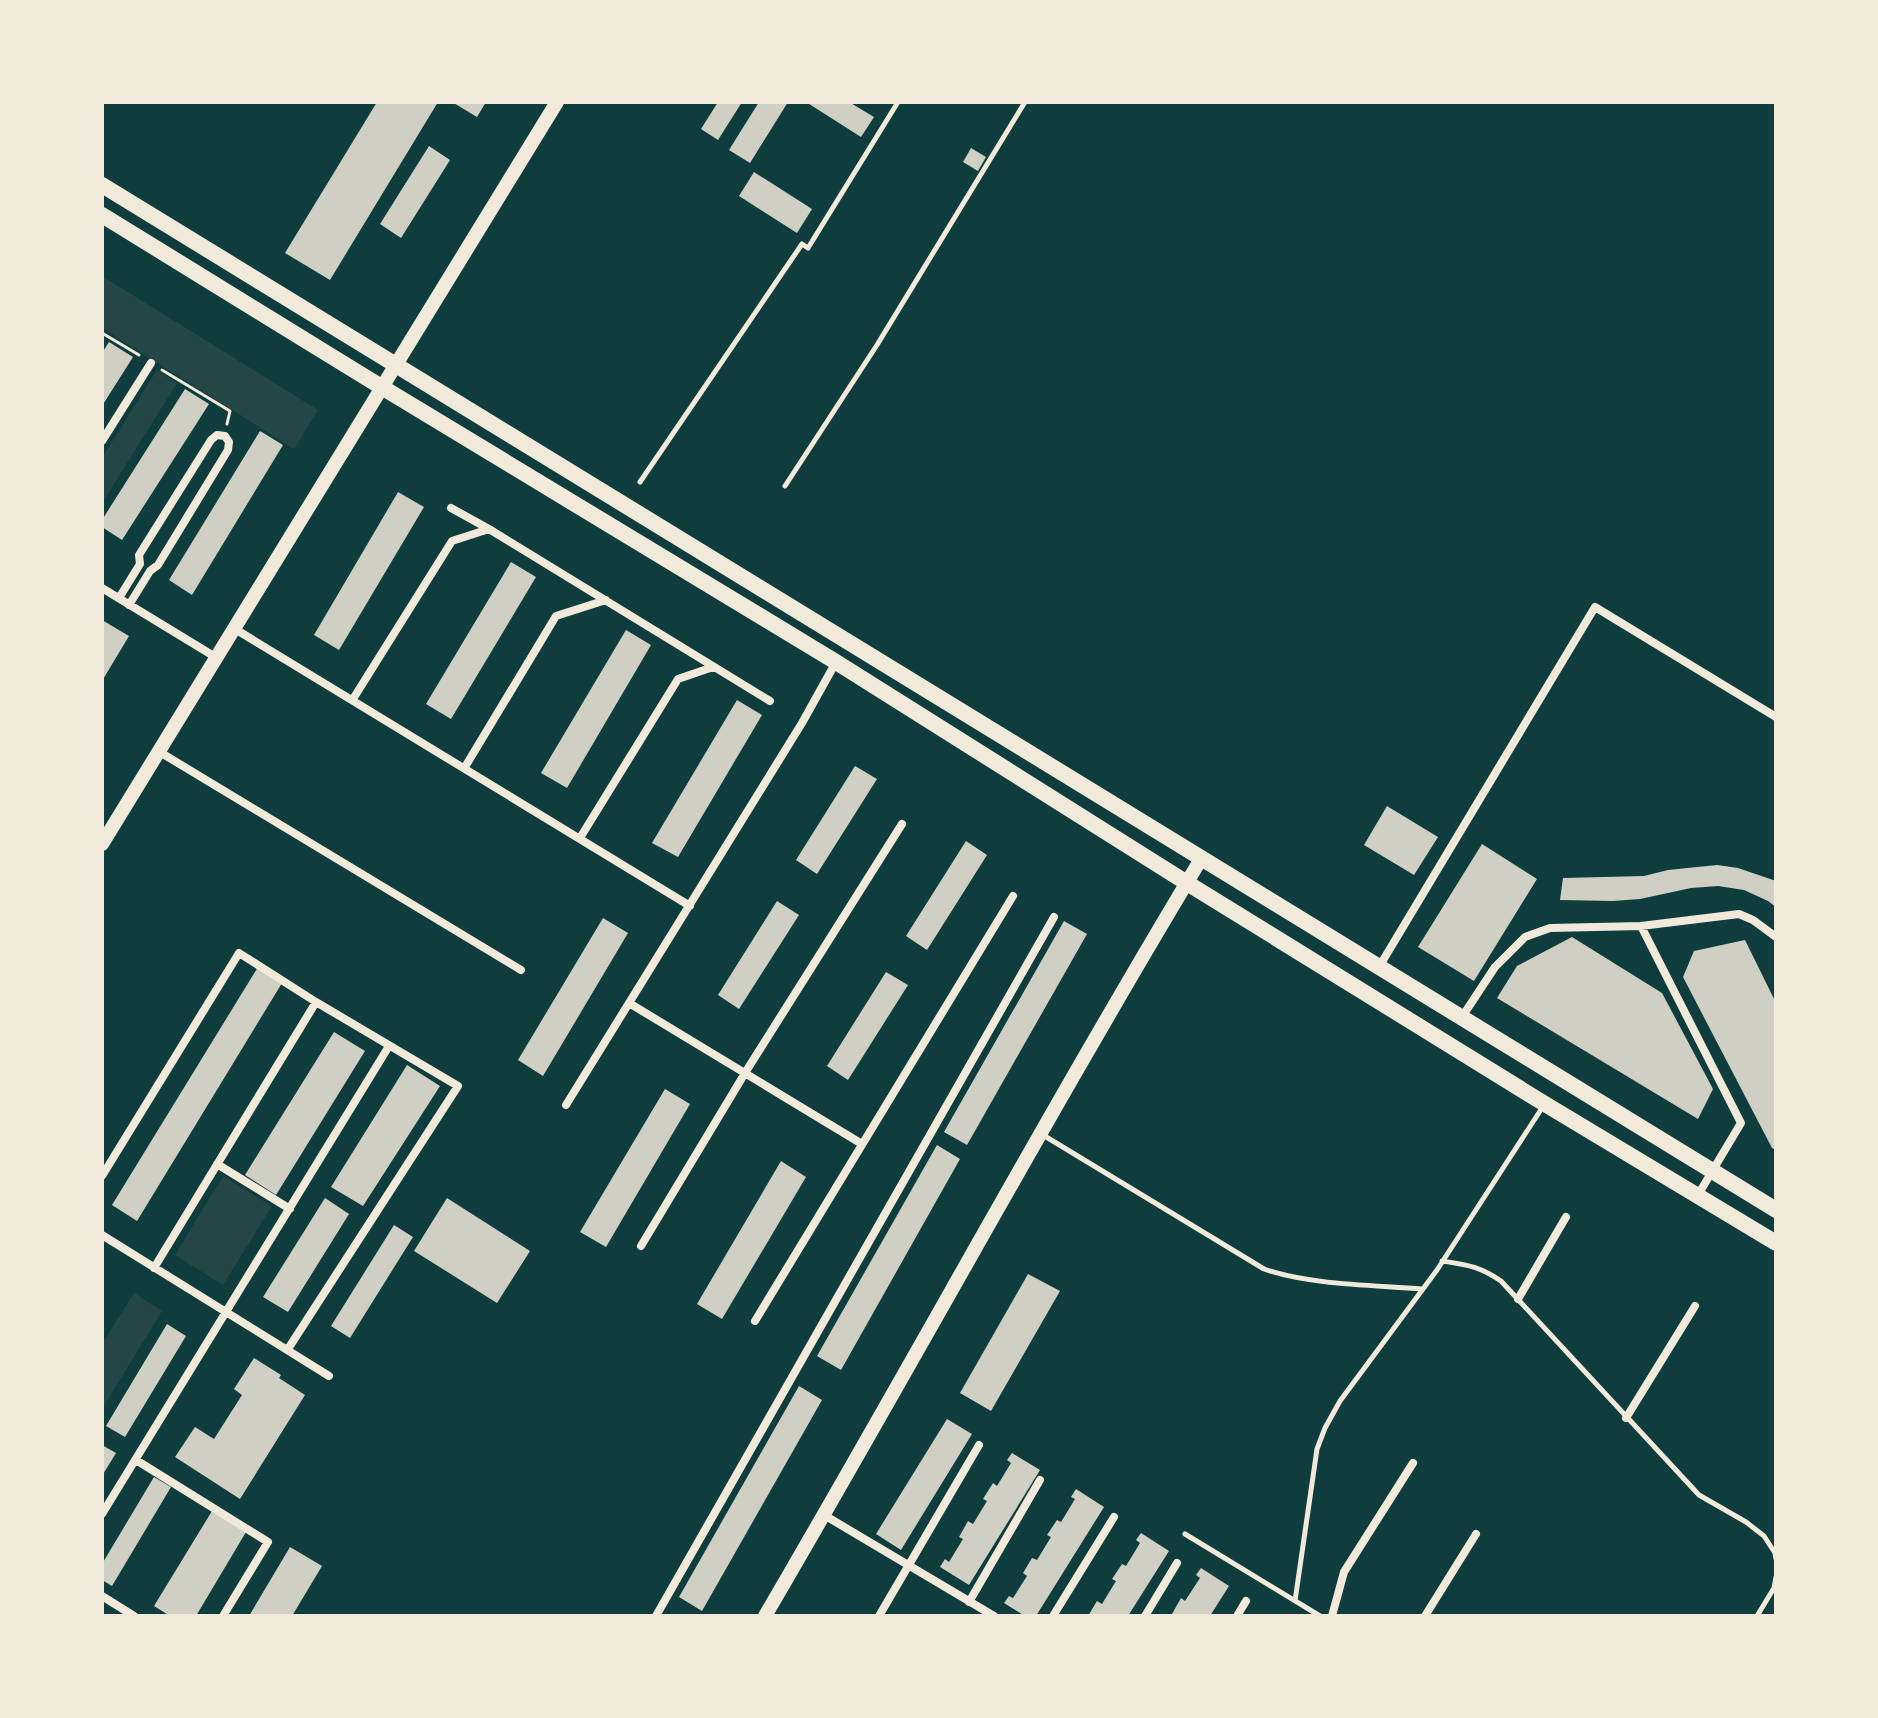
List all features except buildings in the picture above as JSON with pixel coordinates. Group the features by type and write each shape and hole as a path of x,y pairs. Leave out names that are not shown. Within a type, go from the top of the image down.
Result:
{"main road":[{"path":"102,185 1776,1210"},
{"path":"102,215 836,662 1187,883 1776,1243"}],"street":[{"path":"102,844 557,102"},
{"path":"102,441 151,363"},
{"path":"119,598 140,564 139,555 211,440 217,435 225,436 229,442 228,450 158,565 150,571 129,605"},
{"path":"451,508 770,701"},
{"path":"353,699 452,541 489,529"},
{"path":"140,564 150,571"},
{"path":"102,588 217,658"},
{"path":"465,767 556,616 606,600"},
{"path":"1379,967 1595,607 1776,717"},
{"path":"235,629 690,906"},
{"path":"566,1105 802,723 836,662"},
{"path":"580,838 678,679 713,667"},
{"path":"158,751 521,970"},
{"path":"641,1246 745,1073 902,824"},
{"path":"765,1616 1040,1133 1201,859"},
{"path":"755,1321 1013,896"},
{"path":"1461,1018 1495,967 1525,937 1550,928 1641,926 1739,914 1776,937"},
{"path":"656,1616 1054,917"},
{"path":"1641,926 1741,1123 1698,1195"},
{"path":"102,1176 239,953 458,1086 288,1349"},
{"path":"154,1268 316,1002"},
{"path":"629,1003 862,1144"},
{"path":"102,1514 389,1046"},
{"path":"217,1164 290,1209"},
{"path":"1518,1299 1566,1217"},
{"path":"102,1235 329,1376"},
{"path":"1626,1418 1695,1306"},
{"path":"879,1616 979,1445"},
{"path":"136,1460 268,1542 223,1616"},
{"path":"1332,1616 1344,1572 1413,1463"},
{"path":"969,1602 1040,1480"},
{"path":"824,1515 994,1616"},
{"path":"1053,1616 1114,1517"},
{"path":"1425,1616 1476,1534"},
{"path":"1145,1616 1177,1563"},
{"path":"102,1596 134,1616"},
{"path":"1237,1616 1246,1601"}],"lane":[{"path":"640,482 802,244 808,248 898,102"},
{"path":"785,486 877,345 1025,102"},
{"path":"1295,1601 1317,1449 1325,1428 1340,1401 1423,1289 1545,1104"},
{"path":"1040,1133 1264,1269 1302,1279 1423,1289"},
{"path":"1442,1261 1484,1270 1501,1281 1699,1495 1764,1536 1776,1559"},
{"path":"1185,1534 1320,1616"},
{"path":"1757,1616 1774,1588 1776,1577"}],"path":[{"path":"102,333 230,411 225,436"}],"shaded area":[{"path":"102,276 318,410 294,449 102,328"},
{"path":"157,370 177,383 102,503 102,458"},
{"path":"223,1176 272,1206 223,1285 175,1255"},
{"path":"134,1293 162,1311 102,1409 102,1344"}]}
